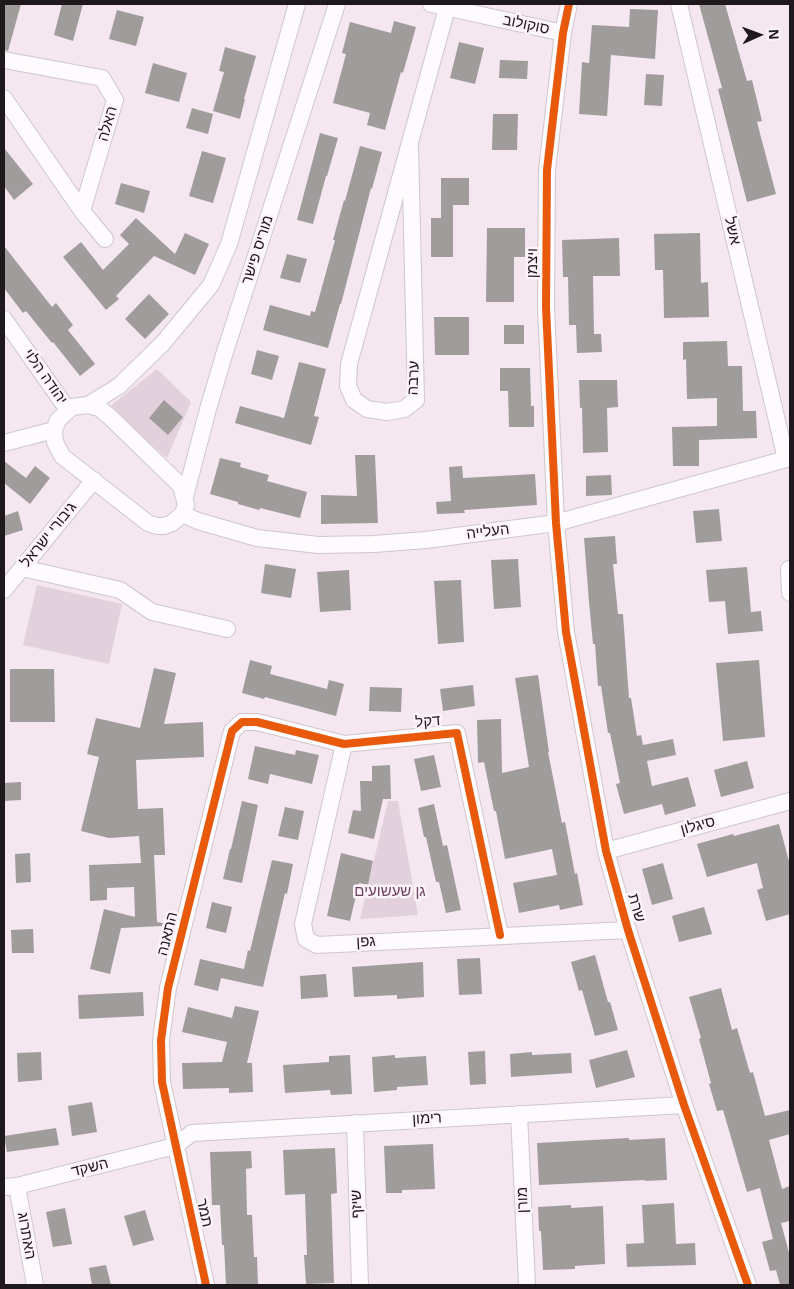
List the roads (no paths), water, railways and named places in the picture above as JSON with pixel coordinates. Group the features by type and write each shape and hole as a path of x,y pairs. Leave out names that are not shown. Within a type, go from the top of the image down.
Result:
{"street":[{"name":"מוריס פישר","path":"68,410 72,407 88,405 119,386 163,343 211,285 230,244 296,4"},
{"name":"מוריס פישר","path":"182,514 186,505 185,497 208,408 224,355 337,4"},
{"name":"ויצמן","path":"556,523 546,307 547,170 563,33 569,4"},
{"name":"אשל","path":"679,4 788,458"},
{"name":"סוקולוב","path":"439,6 563,33"},
{"name":"ערבה","path":"410,146 416,400 404,409 387,412 367,409 354,400 348,386 349,364 410,146 439,6"},
{"name":"האלה","path":"4,60 102,78 115,100 82,212"},
{"path":"4,98 82,212 105,239"},
{"name":"יהודה הלוי","path":"4,319 68,410"},
{"path":"88,405 99,408 108,416 181,486 185,497"},
{"path":"68,410 58,420 54,430 55,442 62,456 148,523 164,526 172,523 182,514"},
{"path":"4,443 54,430"},
{"name":"העלייה","path":"182,514 198,521 257,538 318,545 374,544 426,540 556,523 788,458"},
{"name":"גיבורי ישראל","path":"4,590 94,480"},
{"name":"שרת","path":"556,523 566,632 606,850 628,930 684,1105 748,1285"},
{"path":"22,568 120,590 152,612 228,629"},
{"path":"789,569 790,593"},
{"name":"דקל","path":"232,731 242,722 257,722 344,744 457,733 500,935"},
{"name":"התאנה","path":"176,1146 162,1082 161,1040 168,988 232,731"},
{"name":"גפן","path":"344,744 303,924 306,939 317,945 628,930"},
{"name":"סיגלון","path":"606,850 790,801"},
{"name":"רימון","path":"176,1146 192,1133 684,1105"},
{"name":"מורן","path":"520,1114 527,1285"},
{"name":"שיזף","path":"355,1123 360,1285"},
{"name":"השקד","path":"10,1186 176,1146"},
{"name":"תמר","path":"176,1146 206,1285"},
{"name":"האתרוג","path":"10,1186 35,1285"}],"park label":[{"name":"גן שעשועים","path":"390,892"}]}
